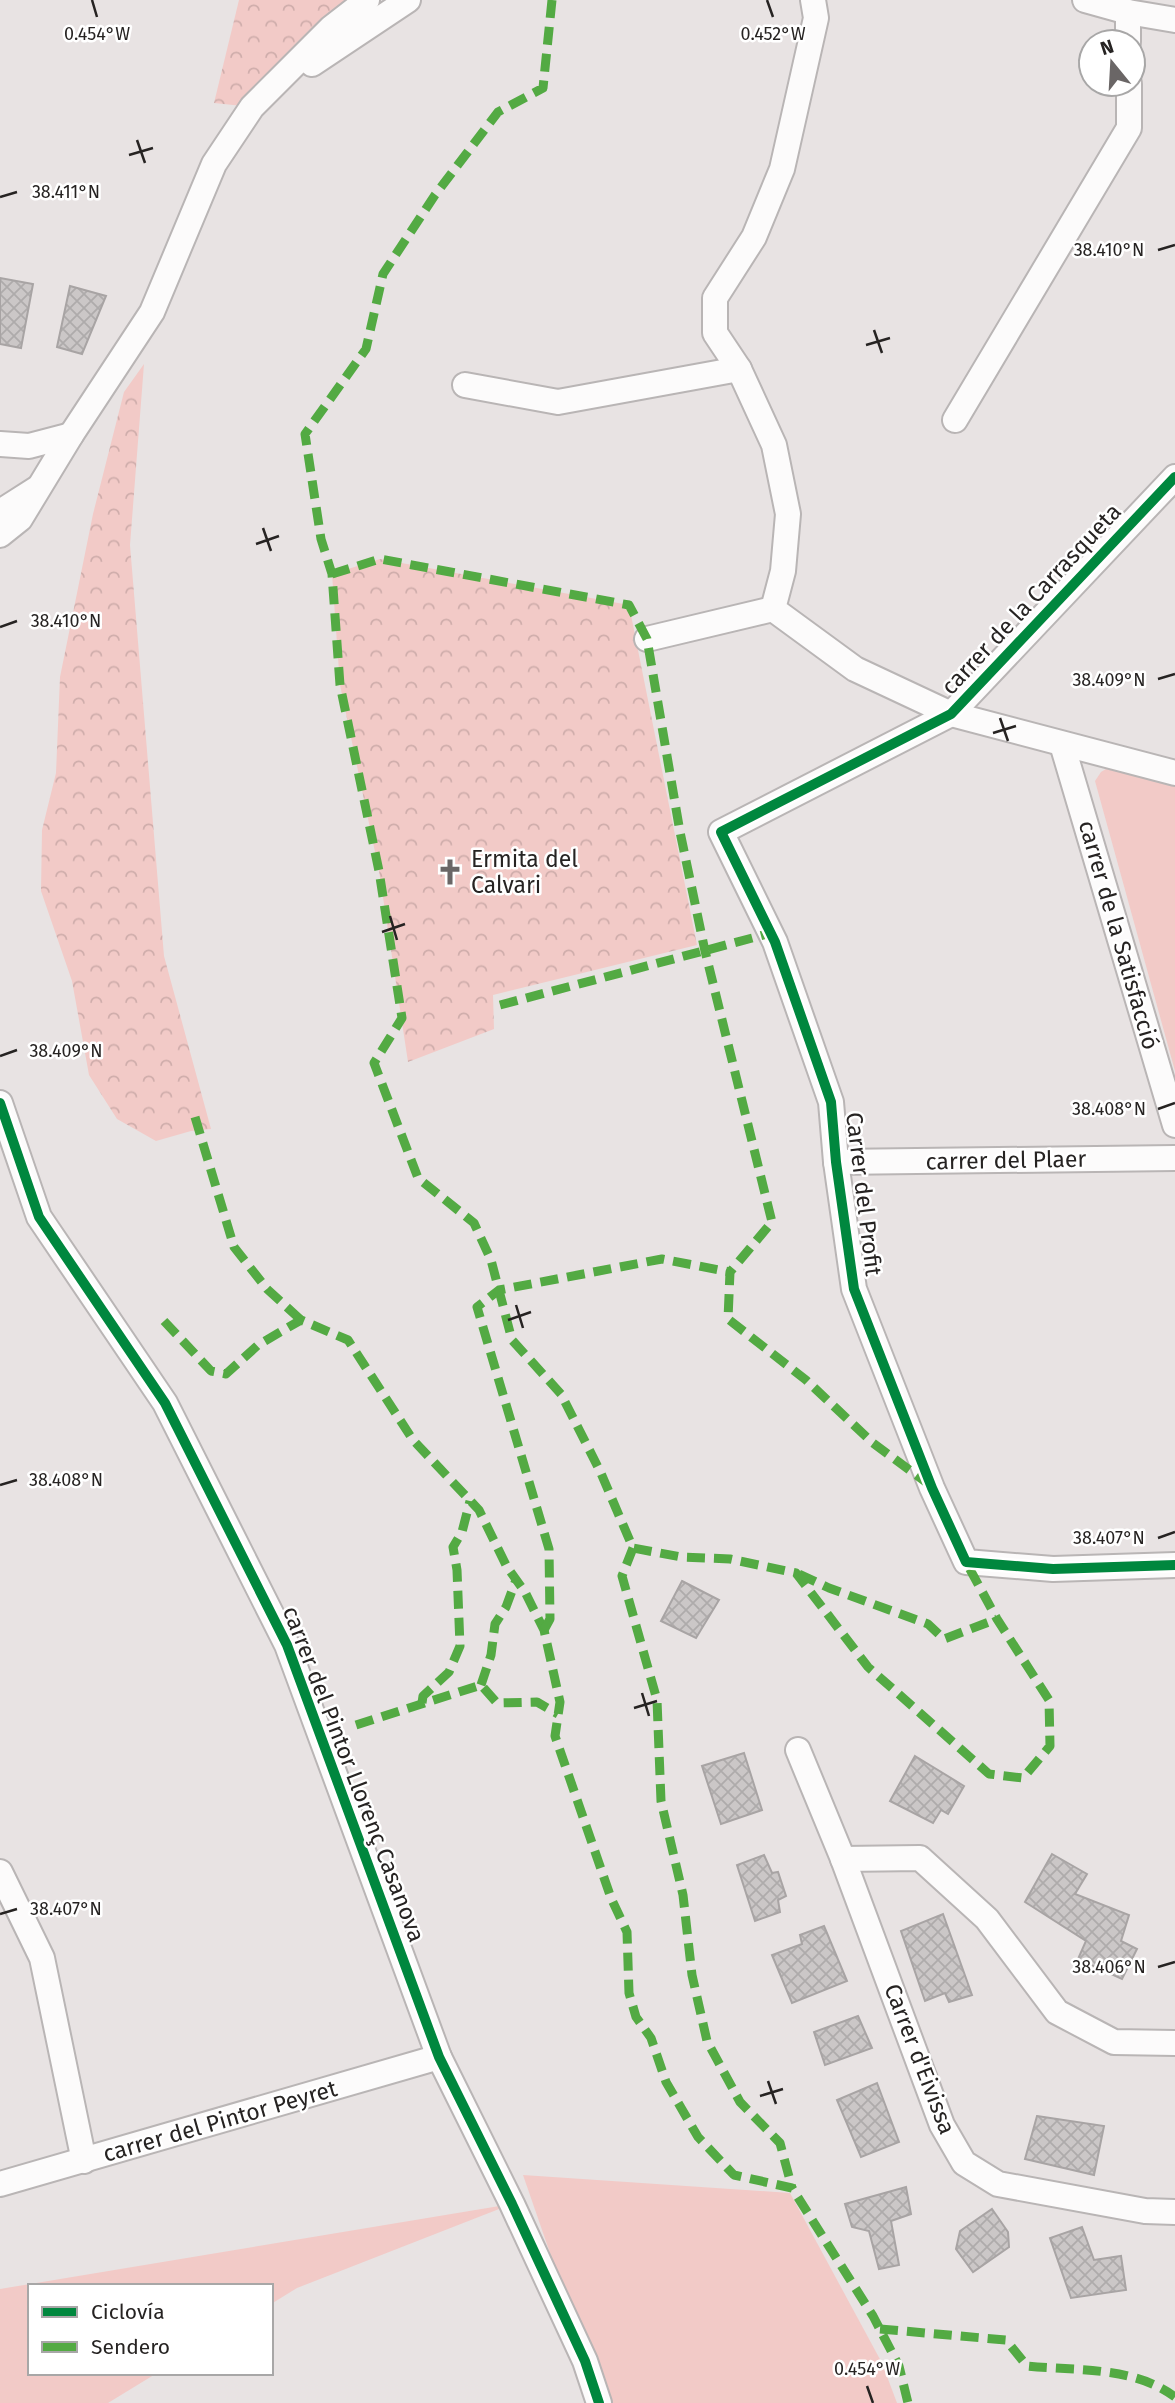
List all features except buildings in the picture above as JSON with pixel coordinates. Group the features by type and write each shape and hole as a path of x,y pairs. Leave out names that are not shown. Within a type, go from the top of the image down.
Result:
{"street":[{"path":"0,534 20,519 71,435 152,312 214,164 252,107 331,28 367,0"},
{"path":"214,164 318,58 408,0"},
{"path":"773,609 783,571 788,514 774,445 739,369 715,333 715,299 754,237 782,169 816,18 813,0"},
{"path":"1085,0 1128,12 1175,20"},
{"path":"1128,12 1128,28"},
{"path":"955,420 1129,128 1129,98"},
{"path":"465,385 558,402 739,369"},
{"path":"0,444 29,446 71,435"},
{"name":"carrer de la Carrasqueta","path":"721,832 951,715 1175,477"},
{"path":"0,512 39,487"},
{"path":"647,639 773,609 855,669 951,715 1175,773"},
{"name":"carrer de la Satisfacció","path":"1062,744 1175,1125"},
{"name":"Carrer del Profit","path":"721,832 771,933 831,1102 836,1162 854,1289 932,1488 966,1562 1053,1569 1175,1565"},
{"name":"carrer del Pintor Llorenç Casanova","path":"0,1103 39,1217 165,1403 287,1645 439,2057 586,2361 599,2403"},
{"name":"carrer del Plaer","path":"836,1162 1175,1158"},
{"name":"Carrer d'Eivissa","path":"798,1749 843,1859 943,2126 964,2164 998,2184 1145,2211 1175,2212"},
{"path":"843,1859 920,1858 987,1919 1058,2012 1114,2042 1175,2043"},
{"path":"0,1872 42,1958 84,2161"},
{"name":"carrer del Pintor Peyret","path":"0,2184 439,2057"}],"green space":[{"path":"239,0 367,0 252,107 214,103"},
{"path":"144,364 130,545 164,956 211,1129 191,1131 156,1141 117,1119 89,1075 72,981 41,891 42,830 56,773 60,677 93,514 124,392"},
{"path":"380,559 629,605 697,945 493,995 494,1029 408,1062 379,871 340,685 332,574"},
{"path":"1111,766 1175,785 1175,1071 1095,781 1101,772"},
{"path":"523,2175 790,2193 882,2363 897,2403 602,2403"},
{"path":"512,2204 297,2288 273,2303 273,2284 30,2284"},
{"path":"28,2284 28,2375 154,2375 108,2403 0,2403 0,2289"}],"marked path":[{"path":"552,0 543,88 498,112 435,195 383,274 366,349 305,434 321,539 332,574 340,685 379,871 402,1018 374,1063 418,1178 474,1223 491,1260 512,1340 561,1394 600,1471 633,1548 681,1557 730,1559 796,1573 868,1667 989,1774 1023,1778 1050,1746 1049,1700 997,1619 966,1562"},
{"path":"332,574 380,559 629,605 647,639 680,832 705,951 772,1222 730,1272 728,1319 806,1380 873,1443 927,1483"},
{"path":"500,1005 771,933"},
{"path":"195,1117 234,1247 267,1289 301,1320"},
{"path":"544,1630 550,1619 549,1549 477,1307 499,1290 662,1259 730,1272"},
{"path":"164,1321 211,1371 226,1374 258,1345 301,1320 348,1340 413,1440 479,1510 507,1567 525,1592 544,1630 560,1702 555,1736 611,1898 627,1932 629,1993 636,2017 651,2038 666,2082 698,2137 734,2175 792,2188 873,2316 899,2366 908,2403"},
{"path":"422,1703 423,1696 449,1672 460,1646 457,1570 453,1547 462,1532 470,1501"},
{"path":"633,1548 622,1576 657,1700 661,1801 683,1895 692,1975 707,2041 740,2102 780,2143 792,2188"},
{"path":"799,1574 829,1588 928,1624 944,1639 997,1619"},
{"path":"481,1685 491,1655 495,1624 506,1607 516,1580"},
{"path":"356,1725 481,1685 497,1703 537,1702 558,1714"},
{"path":"880,2329 1006,2340 1027,2366 1123,2375 1159,2387 1175,2397"}],"cycle path":[{"path":"1175,477 951,714 721,832 775,942 831,1102 836,1162 854,1289 932,1488 966,1562 1053,1569 1175,1565"},
{"path":"0,1103 39,1217 165,1403 287,1645 439,2057 512,2204 585,2361 599,2403"}],"place":[{"name":"Ermita del Calvari","path":"450,872"}]}
